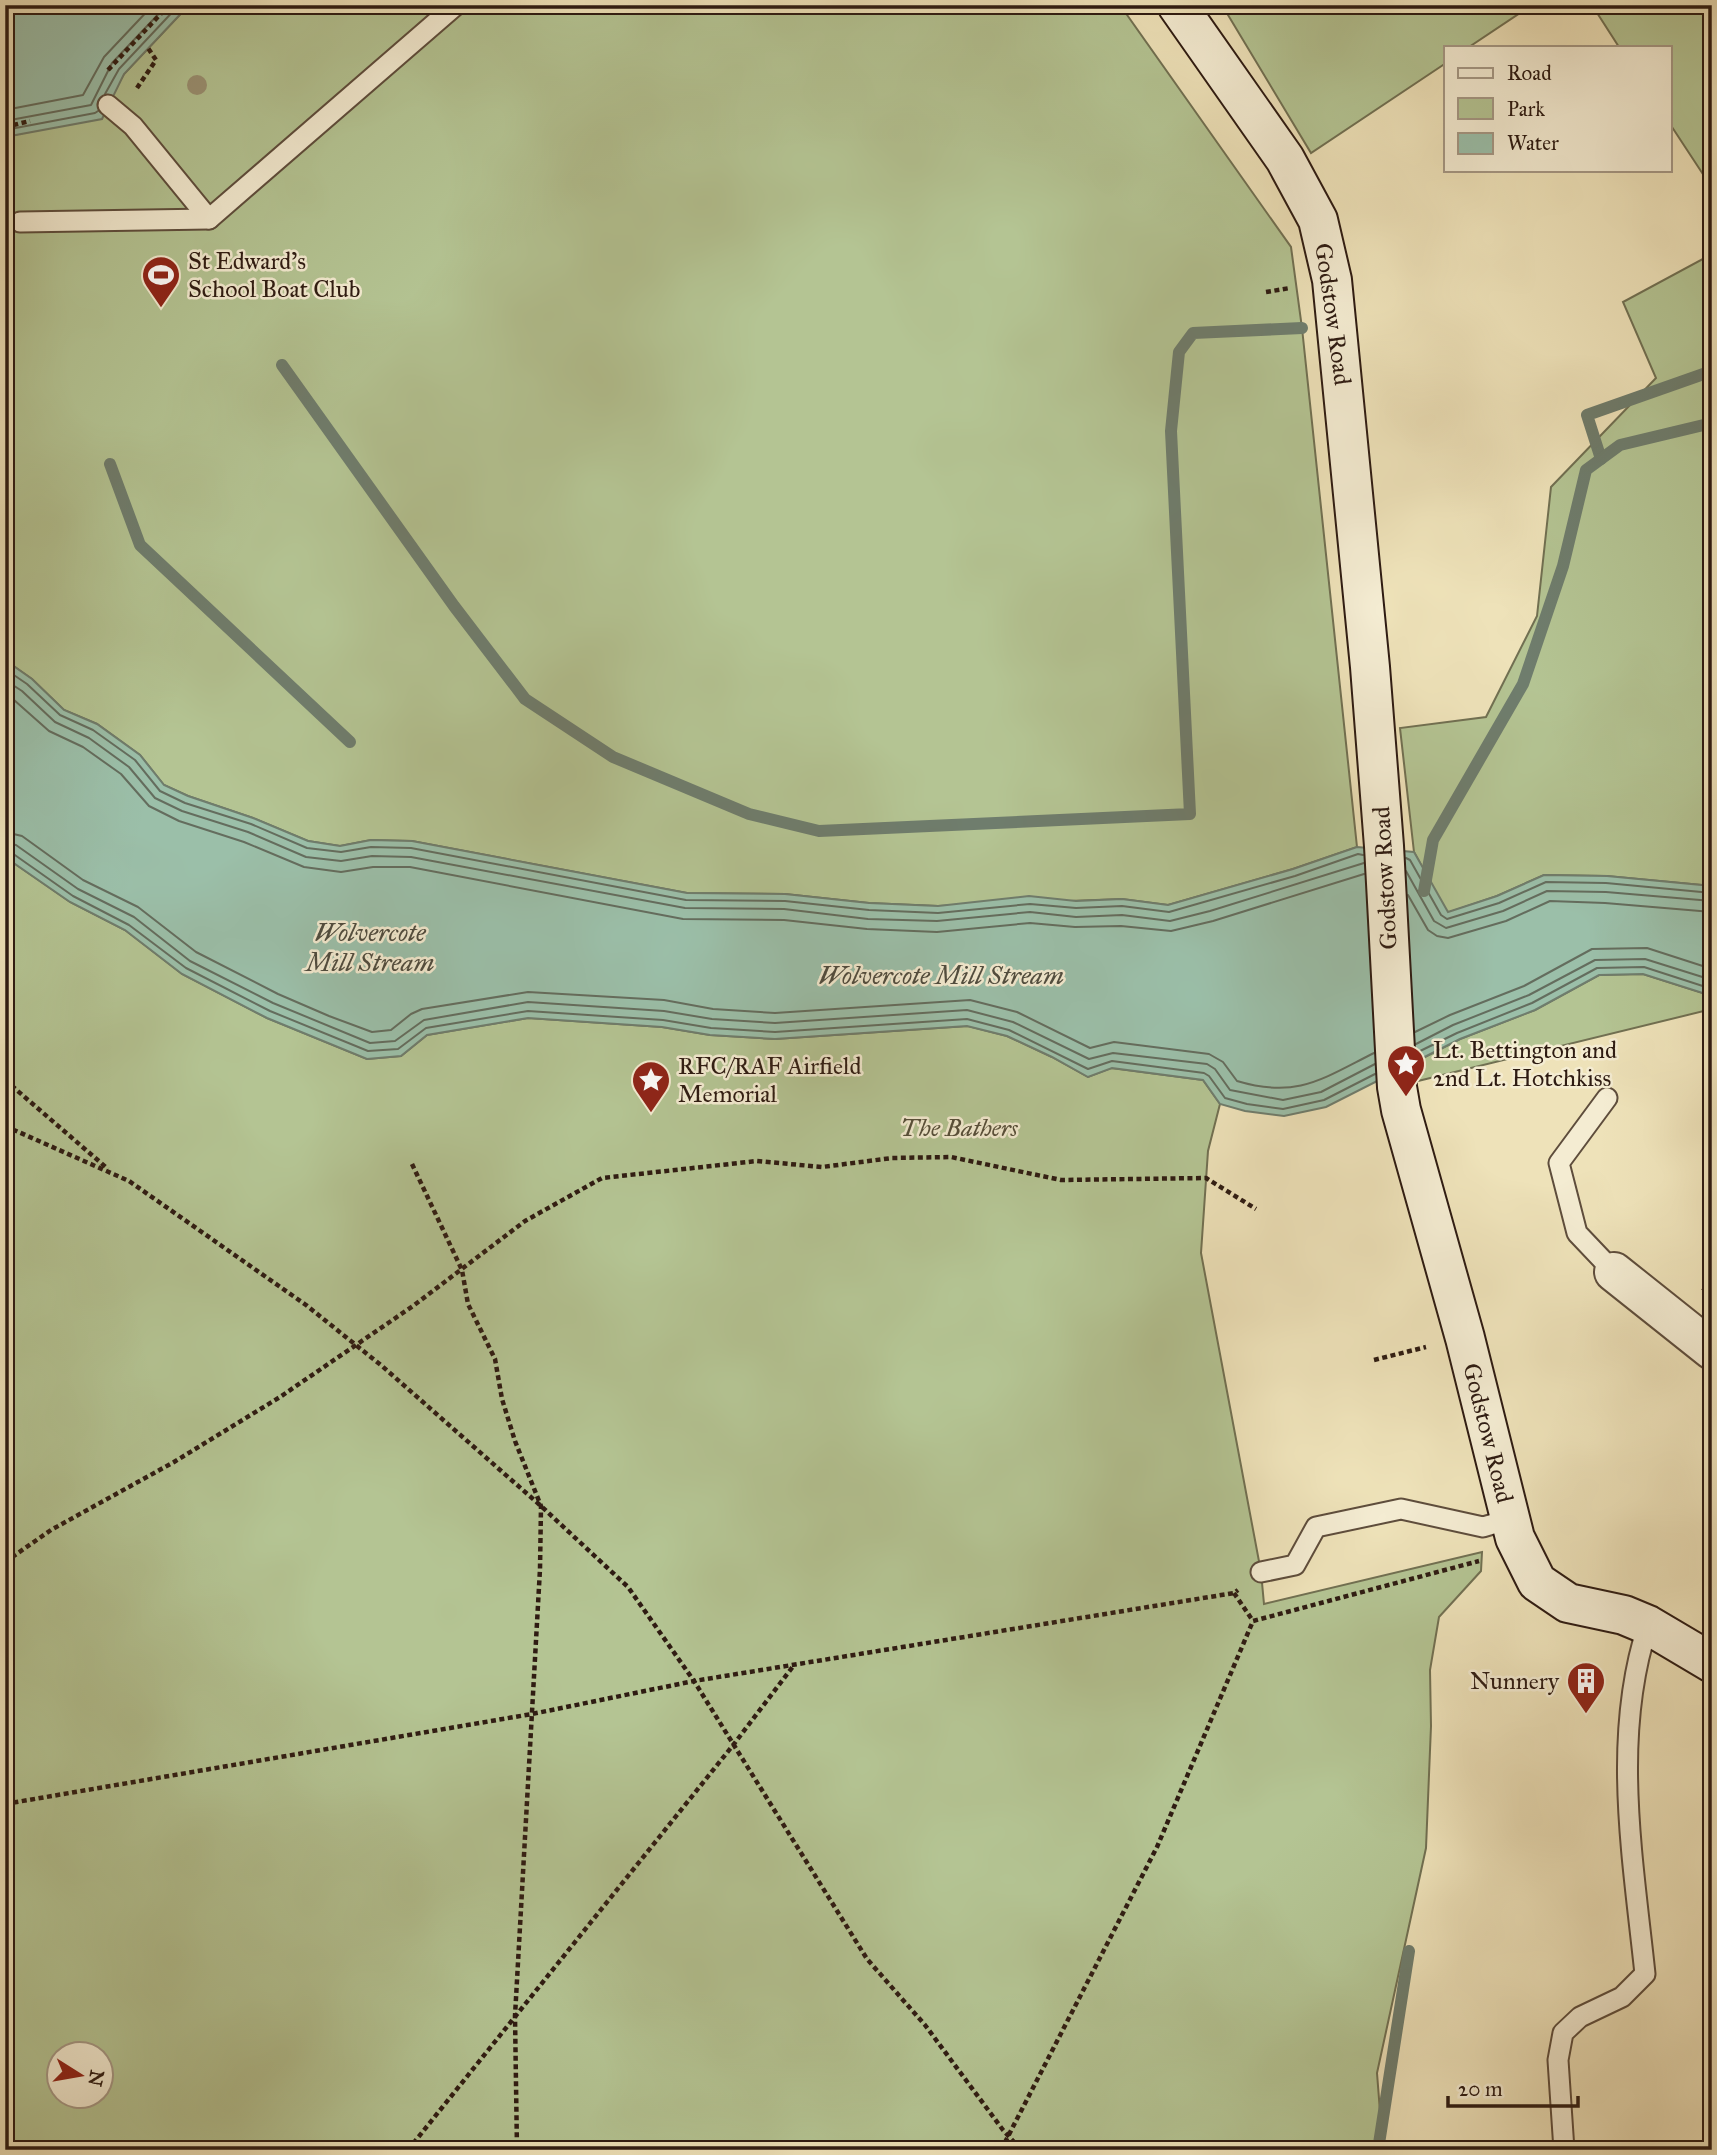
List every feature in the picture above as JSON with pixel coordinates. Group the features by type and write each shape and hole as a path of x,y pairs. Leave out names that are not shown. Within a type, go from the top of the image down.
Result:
{"street":[{"name":"Godstow Road","path":"1177,5 1285,159 1318,220 1332,280 1384,845 1397,1087 1401,1110 1465,1338 1512,1529 1537,1582 1568,1603 1624,1615 1648,1625 1712,1662"},
{"path":"1614,1272 1712,1350"}],"lane":[{"path":"20,222 209,219 456,5"},
{"path":"108,105 133,126 209,219"},
{"path":"1607,1098 1559,1163 1577,1233 1614,1272"},
{"path":"1261,1572 1295,1565 1315,1527 1401,1508 1483,1527 1512,1529"},
{"path":"1564,2150 1558,2060 1563,2033 1580,2017 1622,1997 1645,1974 1628,1805 1627,1742 1637,1657 1648,1625"}],"path":[{"path":"108,70 170,5"},
{"path":"133,126 133,95 156,60 148,48"},
{"path":"5,127 30,121"},
{"path":"5,1080 113,1174"},
{"path":"5,1126 129,1181 306,1305 355,1344 541,1506 628,1587 694,1681 867,1958 925,2025 1021,2150"},
{"path":"5,1562 51,1530 174,1462 270,1403 413,1306 525,1221 602,1178 757,1161 822,1167 892,1158 951,1157 1061,1180 1206,1178 1256,1209"},
{"path":"412,1164 462,1270 468,1304 495,1359 508,1420 541,1506 540,1569 515,2016 517,2150"},
{"path":"1374,1360 1465,1338"},
{"path":"1253,1620 1482,1561 1512,1529"},
{"path":"5,1804 532,1714 694,1681 1234,1593 1261,1572"},
{"path":"1234,1593 1253,1620"},
{"path":"1001,2150 1157,1847 1253,1620"},
{"path":"408,2150 734,1744 795,1664"}],"green space":[{"path":"189,5 1120,5 1291,247 1357,847 1293,869 1168,905 1122,899 938,906 869,903 785,894 687,893 412,841 371,840 340,846 308,841 164,785 140,755 97,724 64,710 32,679 5,660 5,137 36,130 114,91 124,74"},
{"path":"1222,5 1532,5 1470,46 1444,46 1444,64 1311,153"},
{"path":"1592,5 1712,5 1712,188 1672,127 1672,46 1618,46"},
{"path":"1712,254 1712,886 1607,876 1544,875 1497,896 1447,913 1414,852 1400,728 1486,717 1537,616 1551,487 1656,378 1623,302"},
{"name":"The Bathers","path":"5,857 70,902 125,930 182,974 267,1018 367,1059 401,1056 427,1035 528,1018 662,1027 710,1035 775,1039 968,1026 1007,1036 1088,1077 1111,1068 1203,1080 1220,1104 1208,1151 1201,1253 1261,1572 1264,1604 1482,1552 1481,1571 1439,1617 1430,1670 1431,1726 1426,1848 1377,2073 1383,2150 5,2150"},
{"path":"1643,974 1712,996 1712,1009 1418,1081 1413,1063 1460,1039 1535,1010 1599,975"}],"water":[{"path":"5,5 189,5 124,74 102,119 5,137"},
{"name":"Wolvercote Mill Stream","path":"5,660 32,679 64,710 97,724 140,755 164,785 308,841 340,846 371,840 412,841 687,893 785,894 869,903 938,906 1029,896 1076,901 1122,899 1168,905 1293,869 1357,847 1414,852 1448,912 1497,896 1544,875 1607,876 1712,886 1712,996 1643,974 1599,975 1535,1010 1460,1039 1326,1107 1284,1116 1245,1111 1220,1104 1203,1080 1112,1068 1088,1077 1007,1036 967,1026 775,1039 710,1035 662,1027 528,1018 427,1035 401,1056 367,1059 267,1018 182,974 125,930 70,902 5,857"}],"waterway":[{"path":"282,365 454,606 525,699 613,757 749,814 819,831 1190,814 1171,431 1179,352 1193,333 1302,328"},
{"path":"1601,459 1587,415 1712,371"},
{"path":"1424,891 1433,840 1523,684 1563,566 1586,470 1620,445 1712,423"},
{"path":"110,464 140,545 350,742"},
{"path":"1378,2150 1409,1951"}],"place":[{"name":"St Edward's School Boat Club","path":"161,309"},
{"name":"Lt. Bettington and 2nd Lt. Hotchkiss","path":"1406,1098"},
{"name":"RFC/RAF Airfield Memorial","path":"651,1114"},
{"name":"Nunnery","path":"1586,1715"}]}
